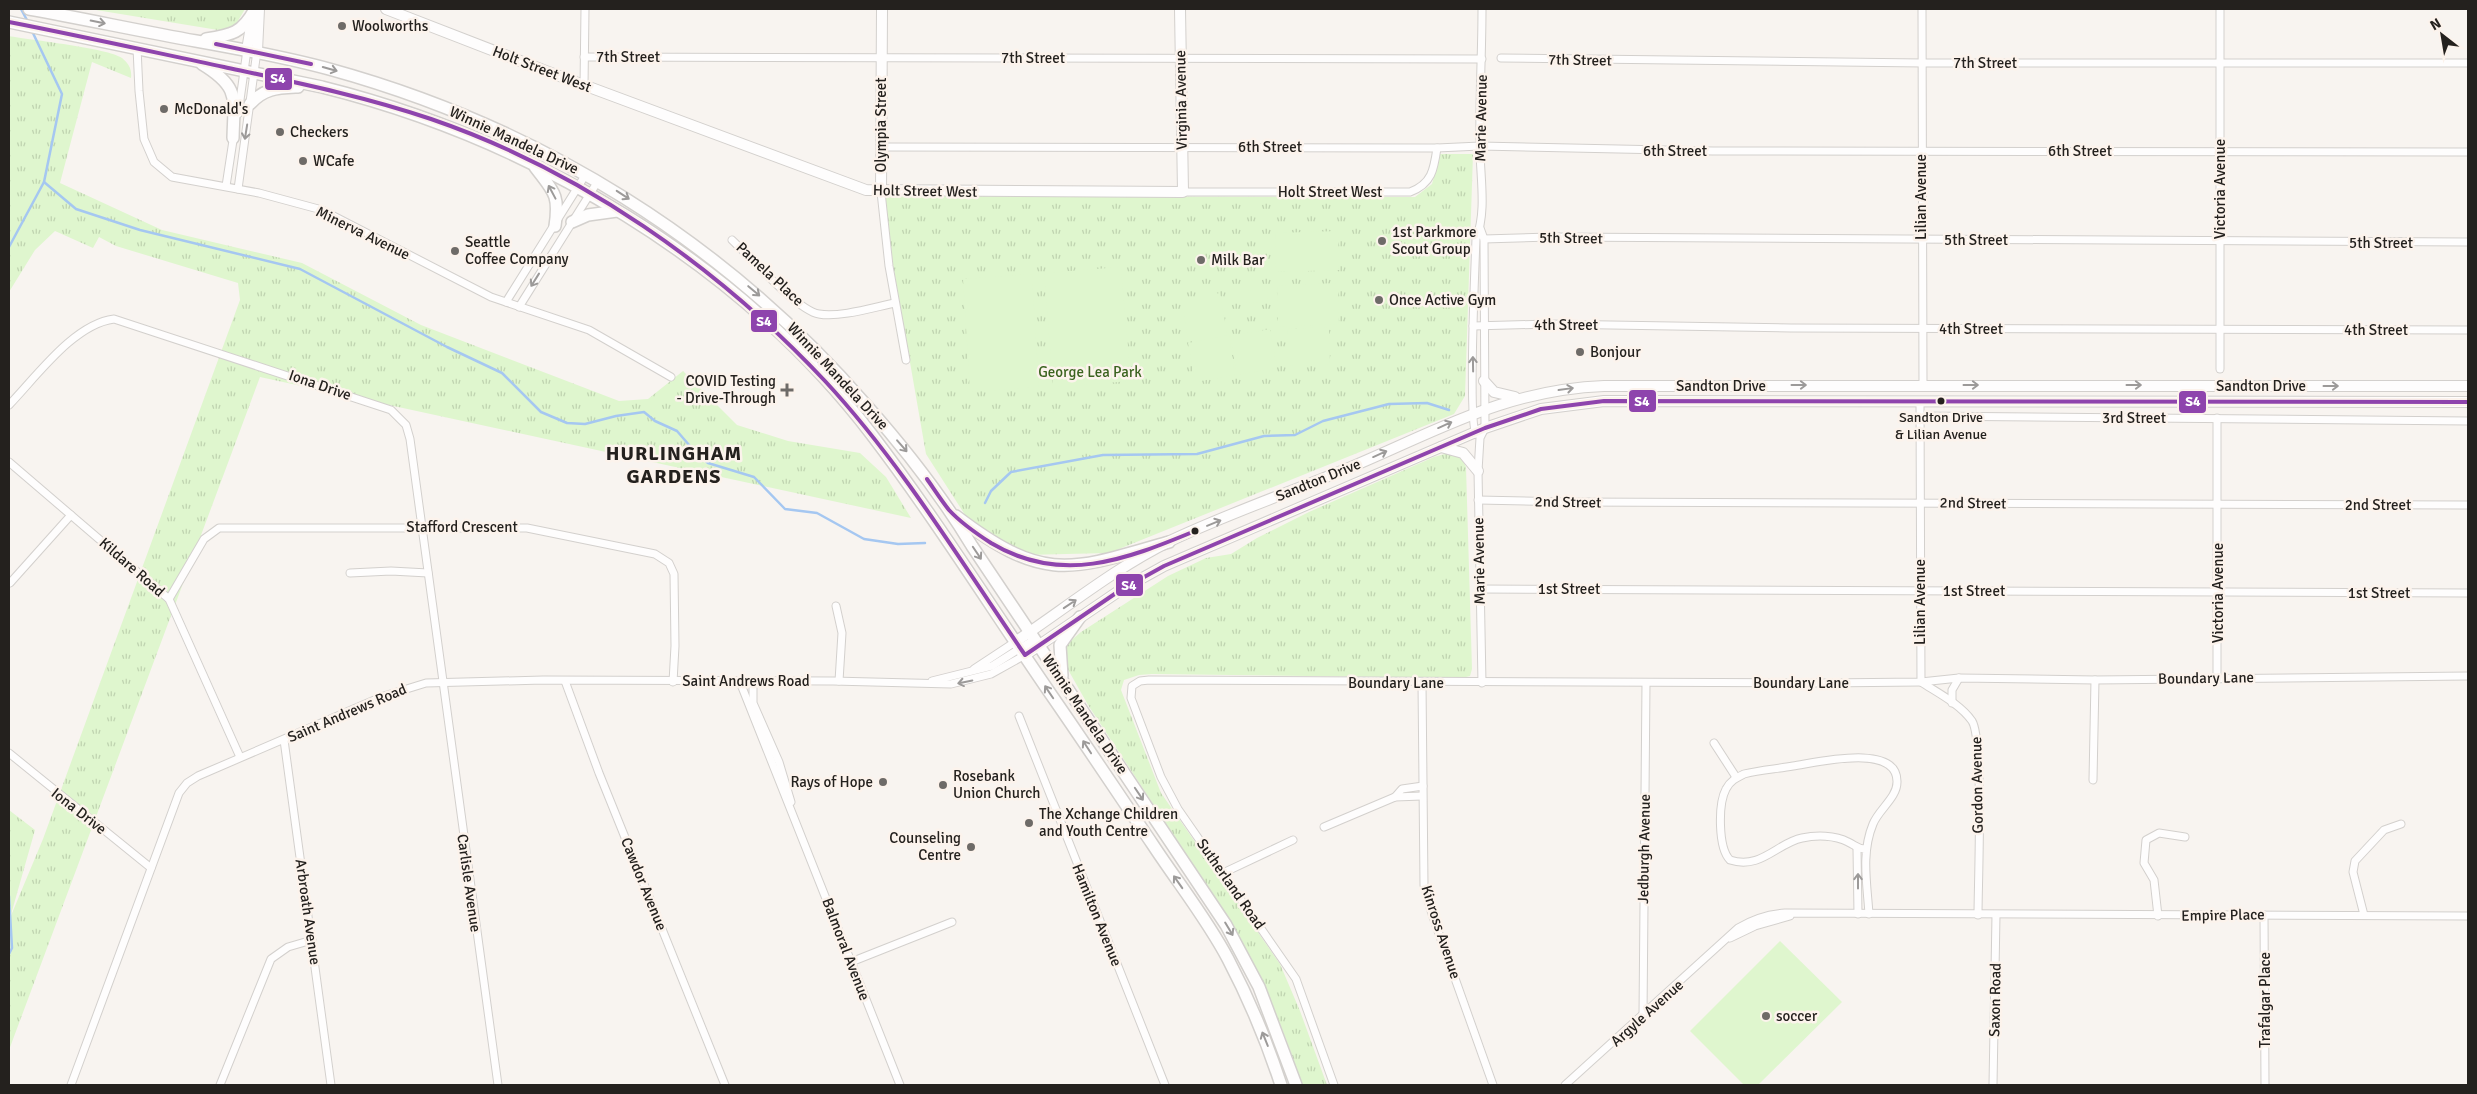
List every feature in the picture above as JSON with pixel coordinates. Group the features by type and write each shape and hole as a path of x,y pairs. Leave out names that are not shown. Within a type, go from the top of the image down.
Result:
{"main road":[{"name":"Winnie Mandela Drive","path":"31,9 252,51 331,69 456,111 501,131 598,180 682,235 779,313 832,366 886,427 908,453 951,512 1241,949 1274,1022 1296,1085"},
{"path":"252,51 254,9"},
{"path":"197,41 237,31 248,22 254,9"},
{"path":"252,51 259,9"},
{"name":"Holt Street West","path":"386,9 584,86 866,190 881,192 1184,192"},
{"name":"Olympia Street","path":"881,192 882,9"},
{"name":"Virginia Avenue","path":"1180,9 1184,192"},
{"name":"Winnie Mandela Drive","path":"9,23 195,60 346,93 400,108 466,133 532,163 579,188 694,262 727,289 778,334 826,382 871,434 1020,649 1227,957 1258,1023 1281,1085"},
{"path":"195,60 222,78 231,88 234,101 233,138"},
{"path":"250,104 256,97 269,89 298,86 346,93"},
{"path":"532,163 555,195 558,206 555,226"},
{"path":"572,222 588,215 617,212"},
{"path":"1484,381 1494,392 1518,398"},
{"name":"Sandton Drive","path":"1035,639 1117,572 1169,542 1351,467 1473,412 1518,398 1572,388 1604,386 1923,385 2468,386"},
{"name":"Sandton Drive","path":"1035,639 1080,617 1119,591 1164,566 1439,447 1477,435 1485,428 1541,408 1604,401 2468,402"},
{"path":"1439,447 1463,453 1478,471"},
{"path":"951,512 1011,553 1034,562 1055,566 1079,565 1112,559 1169,542"},
{"path":"1063,680 1060,645 1080,617"},
{"path":"1020,649 1035,639"},
{"path":"1020,649 1035,639"}],"street":[{"path":"584,9 584,86"},
{"name":"Marie Avenue","path":"1482,9 1480,228 1484,239 1485,428"},
{"name":"Lilian Avenue","path":"1922,9 1921,239 1923,385"},
{"name":"Victoria Avenue","path":"2220,9 2220,369"},
{"name":"Minerva Avenue","path":"138,48 138,91 144,139 149,155 161,169 172,177 226,186 322,210 432,268 506,302 589,330 671,377"},
{"path":"238,189 250,104 252,51"},
{"name":"7th Street","path":"584,57 1482,59"},
{"name":"7th Street","path":"1501,58 1922,62 2468,63"},
{"path":"226,186 233,138 250,73"},
{"name":"6th Street","path":"882,147 1437,148 1480,146 1616,151 2468,152"},
{"name":"Holt Street West","path":"1184,192 1410,192 1424,185 1432,176 1437,148"},
{"path":"506,302 586,174"},
{"path":"519,307 598,180"},
{"name":"Olympia Street","path":"881,192 895,303 906,360"},
{"name":"Marie Avenue","path":"1480,228 1476,239 1473,412 1477,435 1482,683"},
{"name":"5th Street","path":"1484,239 2468,242"},
{"name":"Pamela Place","path":"732,240 779,285 815,313 822,315 895,303"},
{"name":"Iona Drive","path":"9,405 78,333 96,323 114,319 123,320 394,411 406,425 410,440 442,681"},
{"name":"4th Street","path":"1473,326 1557,324 2219,330 2468,330"},
{"name":"Lilian Avenue","path":"1920,401 1921,682"},
{"name":"3rd Street","path":"1920,416 2468,421"},
{"name":"Victoria Avenue","path":"2217,418 2217,677"},
{"name":"Kildare Road","path":"9,462 169,599 240,757"},
{"name":"2nd Street","path":"1478,500 1920,504 2468,505"},
{"path":"10,583 71,514"},
{"name":"Stafford Crescent","path":"169,599 204,539 219,528 527,528 646,552 664,558 672,569 675,582 675,646 672,682"},
{"path":"350,573 391,571 428,573"},
{"name":"1st Street","path":"1480,588 2468,593"},
{"path":"836,606 842,633 840,681"},
{"name":"Saint Andrews Road","path":"930,682 972,671 1020,649"},
{"name":"Saint Andrews Road","path":"71,1085 183,787 198,776 410,686 442,681 840,681 951,684 978,678 1000,670 1020,649"},
{"name":"Boundary Lane","path":"1134,684 1149,680 1646,683 1921,682 1959,678 2095,680 2217,677 2468,676"},
{"path":"1952,703 1952,690 1959,678"},
{"path":"2093,780 2095,680"},
{"name":"Carlisle Avenue","path":"442,681 498,1085"},
{"name":"Cawdor Avenue","path":"565,681 687,996 725,1085"},
{"name":"Balmoral Avenue","path":"740,682 769,748 785,778 793,812 900,1085"},
{"name":"Balmoral Avenue","path":"753,682 753,703 769,748"},
{"name":"Gordon Avenue","path":"1921,682 1952,703 1972,722 1977,736 1978,915"},
{"name":"Kinross Avenue","path":"1422,683 1422,867 1427,898 1493,1085"},
{"name":"Jedburgh Avenue","path":"1643,1016 1646,683"},
{"name":"Sutherland Road","path":"1134,684 1130,698 1167,789 1296,979 1334,1085"},
{"name":"Hamilton Avenue","path":"1019,716 1164,1085"},
{"name":"Arbroath Avenue","path":"284,740 331,1085"},
{"path":"1714,743 1736,777"},
{"name":"Iona Drive","path":"9,753 151,868"},
{"path":"1858,914 1861,849 1876,816 1897,788 1895,772 1885,762 1860,758 1827,760 1749,773 1736,777 1726,790 1723,800 1722,845 1730,860 1743,861 1767,856 1794,841 1805,838 1834,838 1848,842 1861,849"},
{"path":"1395,797 1402,789 1422,786"},
{"path":"1324,827 1395,797 1422,796"},
{"path":"2364,915 2353,872 2355,862 2384,830 2401,824"},
{"path":"2158,916 2154,880 2144,863 2146,840 2159,833 2185,837"},
{"path":"1223,873 1293,840"},
{"path":"1861,849 1869,914"},
{"name":"Argyle Avenue","path":"1565,1085 1738,928 1752,920 1777,914 1978,915"},
{"name":"Empire Place","path":"1978,915 2468,916"},
{"name":"Saxon Road","path":"1994,1085 1996,915"},
{"name":"Trafalgar Place","path":"2264,915 2265,1085"},
{"path":"851,962 952,922"},
{"path":"220,1085 270,959 288,947 312,940"}],"green space":[{"path":"90,9 245,9 235,26 224,31"},
{"path":"9,36 114,54 122,58 130,69 131,78 92,62 60,183 162,230 302,263 421,325 619,401 648,399 683,371 737,425 788,441 860,453 886,477 911,518 260,377 9,1050 9,810 35,830 10,918 43,839 240,300 238,283 116,246 99,237 93,248 55,231 35,250 9,292"},
{"name":"George Lea Park","path":"1440,154 1473,154 1465,396 1454,414 1109,553 1024,555 967,518 926,454 881,196 1415,197 1432,184"},
{"path":"1338,231 1339,270 1276,272 1275,233"},
{"path":"1121,267 1131,381 1053,387 1044,273"},
{"path":"1032,274 1039,387 970,392 963,279"},
{"path":"1338,283 1339,324 1278,327 1277,286"},
{"path":"1267,290 1268,302 1246,303 1246,291"},
{"path":"1220,293 1227,333 1188,339 1181,299"},
{"path":"1329,327 1330,364 1288,366 1287,329"},
{"path":"1270,329 1277,368 1237,375 1230,336"},
{"path":"1229,335 1235,375 1195,382 1188,343"},
{"path":"1448,453 1459,457 1466,467 1472,669 1470,676 1462,678 1152,674 1139,675 1124,680 1121,690 1161,793 1280,964 1300,1011 1327,1085 1302,1085 1272,1004 1234,927 1088,705 1066,666 1064,654 1068,643 1081,632 1168,576 1206,558 1231,554 1257,538 1309,512 1434,457"},
{"name":"soccer","path":"1780,941 1842,1002 1758,1085 1744,1085 1690,1031"}],"waterway":[{"path":"21,9 28,22"},
{"path":"9,247 44,182 62,94 32,31"},
{"path":"44,182 76,209 140,230 300,269 447,347 502,373 541,412 567,423 585,424 616,416 644,412 655,421 677,431 696,453 708,463 754,477 785,509 817,513 864,539 898,544 925,543"},
{"path":"985,503 991,491 1011,472 1103,455 1197,454 1264,436 1295,435 1323,421 1389,404 1427,403 1449,410"},
{"path":"9,896 12,948 9,954"}],"transit line":[{"name":"S4","path":"9,22 302,84 354,96 405,111 486,140 540,165 593,194 644,226 693,261 739,299 825,381 880,446 930,514 1025,655 1119,591 1164,566 1485,428 1541,409 1604,401 2468,402"},
{"name":"S4","path":"216,44 311,64"},
{"name":"S4","path":"927,479 949,510 975,532 991,543 1017,556 1043,563 1093,564 1118,559 1195,531"}],"place":[{"name":"Woolworths","path":"342,26"},
{"name":"McDonald's","path":"164,109"},
{"name":"Checkers","path":"280,132"},
{"name":"WCafe","path":"303,161"},
{"name":"1st Parkmore Scout Group","path":"1382,241"},
{"name":"Seattle Coffee Company","path":"455,251"},
{"name":"Milk Bar","path":"1201,260"},
{"name":"Once Active Gym","path":"1379,300"},
{"name":"Bonjour","path":"1580,352"},
{"name":"COVID Testing - Drive-Through","path":"787,390"},
{"name":"Sandton Drive & Lilian Avenue","path":"1941,401"},
{"name":"Rays of Hope","path":"883,782"},
{"name":"Rosebank Union Church","path":"943,785"},
{"name":"The Xchange Children and Youth Centre","path":"1029,823"},
{"name":"Counseling Centre","path":"971,847"},
{"name":"soccer","path":"1766,1016"}],"district":[{"name":"HURLINGHAM GARDENS","path":"674,464"}]}
